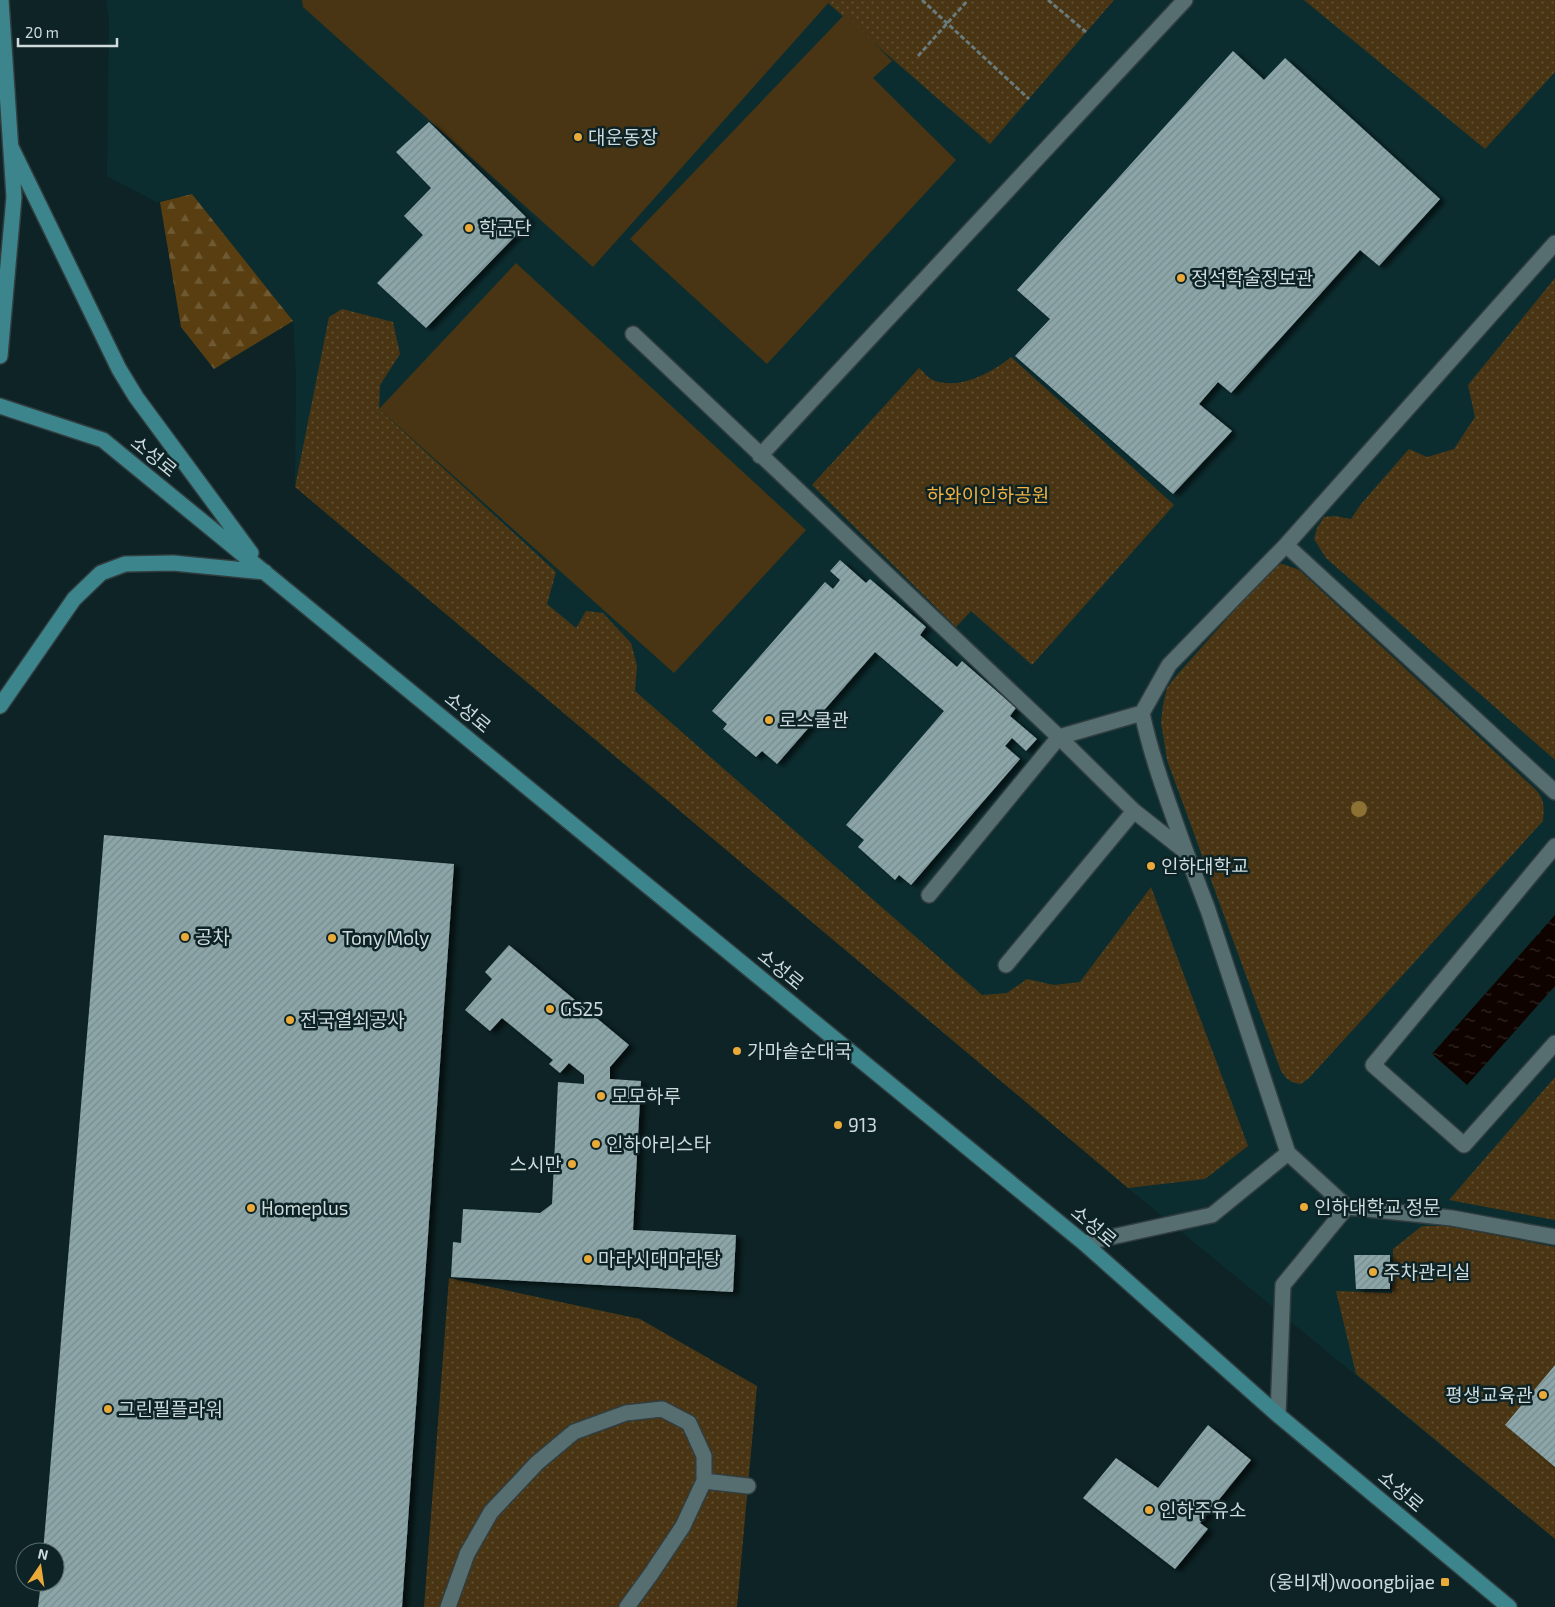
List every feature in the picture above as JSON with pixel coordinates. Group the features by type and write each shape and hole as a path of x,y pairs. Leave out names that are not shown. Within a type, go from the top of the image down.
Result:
{"main road":[{"path":"0,356 14,197 2,54 1,0"},
{"path":"11,147 123,376 136,397 265,572"},
{"name":"소성로","path":"0,406 103,440 1084,1242 1278,1415 1509,1607"},
{"path":"0,706 74,599 101,572 125,564 173,563 265,572"}],"street":[{"path":"760,456 1185,0"},
{"path":"1555,243 1286,545 1169,665 1142,713 1162,783 1208,910 1288,1153 1348,1207 1452,1218 1555,1236"},
{"path":"633,334 1059,737 1134,811 1186,852"},
{"path":"1286,545 1555,792"},
{"path":"929,895 1059,737 1142,713"},
{"path":"1006,965 1134,811"},
{"path":"1555,846 1373,1065 1464,1145 1555,1042"},
{"path":"1084,1242 1212,1215 1288,1153"},
{"path":"1278,1415 1283,1285 1348,1207"},
{"path":"448,1607 467,1554 491,1512 537,1462 574,1432 626,1414 662,1409 689,1424 704,1456 704,1481 683,1526 627,1607"},
{"path":"704,1481 748,1486"}],"path":[{"path":"922,0 1029,99"},
{"path":"918,56 968,0"},
{"path":"1048,0 1086,32"}],"shaded area":[{"name":"인하대학교","path":"106,0 1555,0 1555,1539 1128,1188 295,487 296,378 293,321 192,194 156,202 107,176 109,21"}],"green space":[{"name":"대운동장","path":"302,0 831,0 593,267 303,7"},
{"path":"831,0 1114,0 990,144 828,3"},
{"path":"1304,0 1555,0 1555,72 1485,149"},
{"path":"845,14 892,61 873,78 956,160 767,364 630,239"},
{"path":"192,194 293,321 214,369 181,327 160,202"},
{"path":"516,263 806,530 674,673 379,409"},
{"path":"1555,278 1555,760 1326,558 1314,539 1317,528 1324,517 1335,516 1351,519 1361,504 1409,449 1427,457 1454,449 1475,417 1468,385"},
{"path":"342,309 393,322 400,354 380,385 379,409 556,572 547,604 576,628 586,611 603,613 631,643 637,666 635,691 982,995 1007,993 1027,979 1054,985 1080,982 1151,887 1248,1146 1205,1179 1128,1188 295,487 329,317"},
{"name":"하와이인하공원","path":"1011,357 1174,505 1032,665 971,611 956,627 812,485 919,368 931,379 951,383 962,382 994,369"},
{"path":"1283,564 1299,570 1536,790 1541,797 1544,808 1543,821 1309,1078 1301,1084 1294,1083 1285,1077 1281,1071 1167,760 1161,722 1167,688 1177,675 1275,565"},
{"path":"1555,1077 1555,1220 1449,1200"},
{"path":"1422,1226 1448,1226 1555,1247 1555,1365 1506,1425 1555,1466 1555,1539 1356,1374 1336,1291 1392,1293 1393,1249"},
{"path":"449,1278 640,1319 757,1386 737,1607 424,1607"}],"water":[{"path":"1555,915 1555,986 1467,1085 1432,1054"}],"building":[{"name":"정석학술정보관","path":"1233,51 1264,80 1285,58 1440,199 1379,266 1360,250 1231,393 1218,382 1199,404 1232,431 1173,494 1015,356 1050,319 1017,290"},
{"name":"학군단","path":"429,122 530,221 426,328 377,283 423,235 404,216 431,188 396,152"},
{"name":"로스쿨관","path":"840,560 866,583 870,579 926,627 920,635 957,667 962,661 1016,708 1010,716 1037,739 1026,751 1012,738 1005,746 1020,759 911,885 899,875 895,880 858,847 864,840 846,825 944,711 875,652 777,764 762,751 756,757 723,729 727,724 712,711 825,582 833,589 840,580 830,571"},
{"name":"Homeplus","path":"104,835 454,864 402,1607 38,1607 40,1592 65,1592 65,1542 44,1542"},
{"name":"인하아리스타","path":"509,945 629,1045 610,1067 610,1079 641,1081 633,1230 736,1235 733,1292 451,1277 453,1242 461,1243 463,1209 540,1213 552,1204 558,1082 584,1084 584,1075 569,1063 560,1073 549,1064 553,1060 502,1018 490,1031 465,1010 492,979 485,972"},
{"name":"주차관리실","path":"1354,1255 1390,1255 1390,1289 1356,1289"},
{"name":"평생교육관","path":"1555,1365 1555,1467 1505,1425"},
{"path":"1208,1425 1251,1460 1200,1523 1208,1529 1175,1569 1083,1498 1116,1458 1158,1488"}],"place":[{"name":"대운동장","path":"578,137"},
{"name":"학군단","path":"469,228"},
{"name":"정석학술정보관","path":"1181,278"},
{"name":"로스쿨관","path":"769,720"},
{"name":"인하대학교","path":"1151,866"},
{"name":"공차","path":"185,937"},
{"name":"Tony Moly","path":"332,938"},
{"name":"GS25","path":"550,1009"},
{"name":"전국열쇠공사","path":"290,1020"},
{"name":"가마솥순대국","path":"737,1051"},
{"name":"모모하루","path":"601,1096"},
{"name":"913","path":"838,1125"},
{"name":"인하아리스타","path":"596,1144"},
{"name":"스시만","path":"572,1164"},
{"name":"인하대학교 정문","path":"1304,1207"},
{"name":"Homeplus","path":"251,1208"},
{"name":"마라시대마라탕","path":"588,1259"},
{"name":"주차관리실","path":"1373,1272"},
{"name":"평생교육관","path":"1543,1395"},
{"name":"그린필플라워","path":"108,1409"},
{"name":"인하주유소","path":"1149,1510"},
{"name":"(웅비재)woongbijae","path":"1445,1582"}]}
